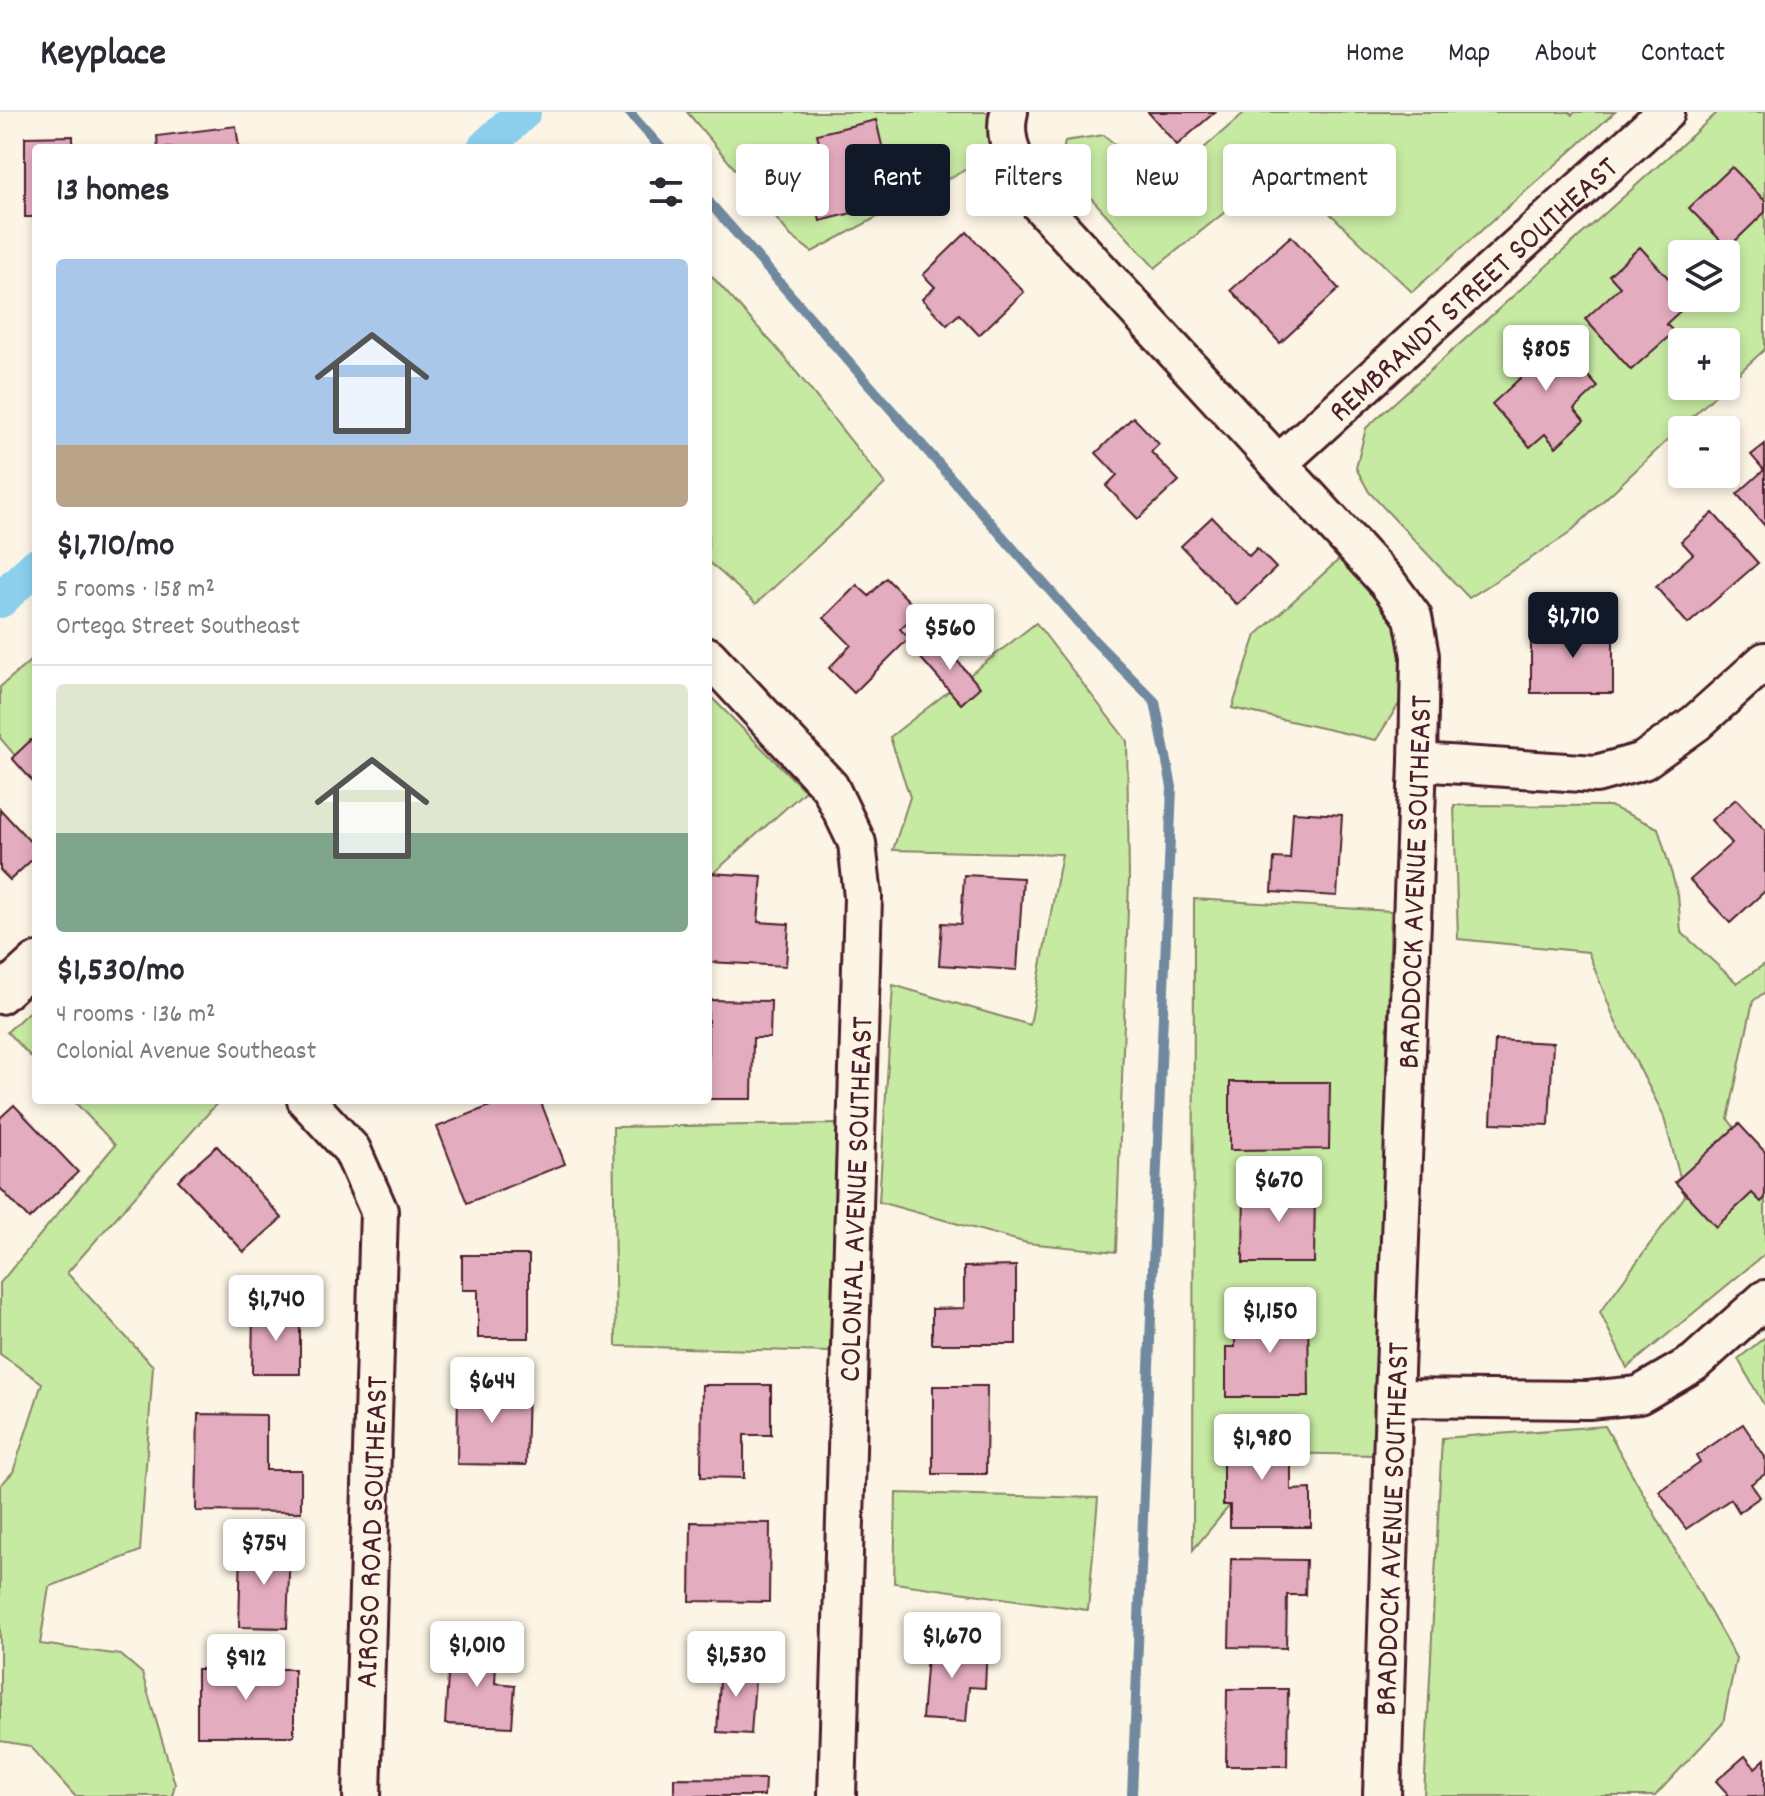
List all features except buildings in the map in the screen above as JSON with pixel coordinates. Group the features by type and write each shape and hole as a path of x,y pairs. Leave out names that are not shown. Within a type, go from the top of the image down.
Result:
{"street":[{"name":"REMBRANDT STREET SOUTHEAST","path":"1278,464 1666,112"},
{"name":"BRADDOCK AVENUE SOUTHEAST","path":"1008,116 1014,163 1041,206 1387,582 1413,617 1420,656 1418,762 1382,1796"},
{"name":"COLONIAL AVENUE SOUTHEAST","path":"712,660 830,787 857,843 863,897 837,1796"},
{"path":"1418,762 1596,774 1643,761 1696,723 1765,661"},
{"path":"0,995 32,966"},
{"name":"AIROSO ROAD SOUTHEAST","path":"310,1104 352,1150 379,1211 362,1796"},
{"path":"1394,1398 1588,1400 1639,1395 1694,1363 1765,1299"}],"green space":[{"path":"687,112 996,112 990,134 991,144 966,144 966,169 950,178 950,144 845,144 845,216 879,216 812,252 791,236 774,216 829,216 829,144 736,144 736,170"},
{"path":"1245,112 1569,112 1572,115 1575,112 1615,112 1412,292 1333,216 1396,216 1396,144 1223,144 1223,214 1155,268 1108,216 1207,216 1207,145"},
{"path":"1718,112 1765,112 1765,349 1740,372 1740,328 1668,328 1668,400 1710,400 1693,416 1668,416 1668,440 1567,535 1469,598 1369,492 1356,468 1366,428"},
{"path":"1104,135 1114,144 1107,144 1107,215 1091,198 1091,144 1064,144 1065,141"},
{"path":"712,276 782,354 885,484 756,604 712,565"},
{"path":"1344,555 1406,627 1404,696 1376,740 1232,708 1256,635"},
{"path":"1036,623 1127,741 1129,879 1116,1252 1027,1243 879,1202 893,985 1030,1025 1062,854 893,850 910,797 890,737"},
{"path":"32,659 32,775 0,738 0,687"},
{"path":"712,698 805,791 712,874"},
{"path":"1454,805 1610,806 1658,828 1678,895 1681,932 1737,983 1765,964 1765,992 1753,1001 1728,1119 1765,1169 1765,1254 1627,1368 1600,1312 1685,1196 1663,1114 1616,1023 1588,952 1458,939"},
{"path":"1194,899 1391,911 1375,1455 1273,1453 1193,1550"},
{"path":"32,1009 32,1058 7,1032"},
{"path":"77,1104 216,1104 67,1273 153,1366 140,1551 49,1587 40,1644 121,1655 142,1673 175,1784 172,1796 75,1796 30,1746 0,1741 0,1486 13,1472 42,1383 0,1354 0,1283 115,1145"},
{"path":"837,1124 830,1352 616,1346 613,1127"},
{"path":"1765,1337 1765,1407 1738,1359"},
{"path":"1605,1426 1736,1658 1723,1723 1655,1796 1424,1796 1442,1438"},
{"path":"896,1493 1098,1498 1088,1610 894,1583"}],"waterway":[{"path":"489,144 523,112"},
{"path":"629,112 657,144"},
{"path":"712,206 1089,635 1155,702 1172,787 1132,1796"},
{"path":"0,600 32,570"}]}
